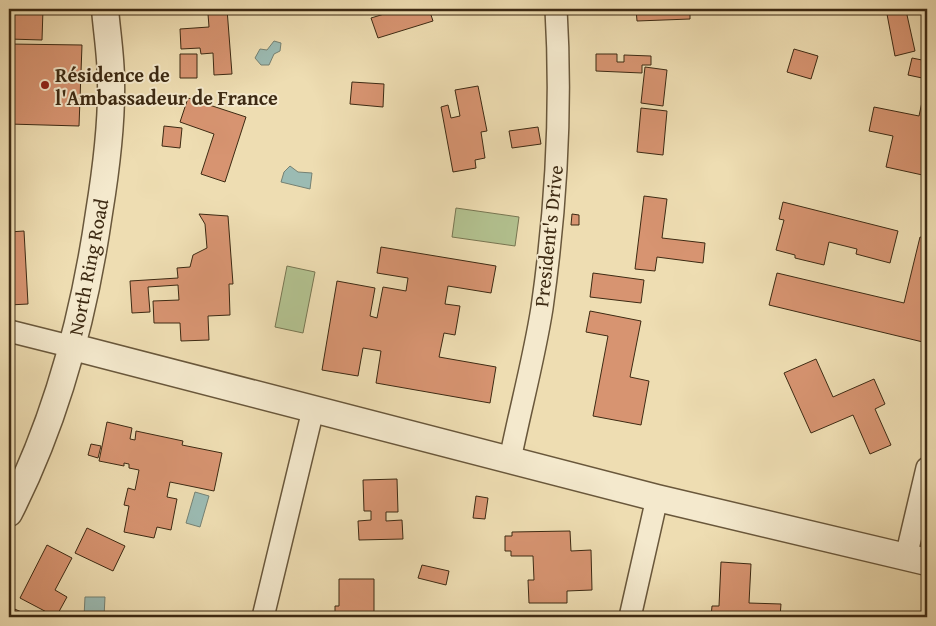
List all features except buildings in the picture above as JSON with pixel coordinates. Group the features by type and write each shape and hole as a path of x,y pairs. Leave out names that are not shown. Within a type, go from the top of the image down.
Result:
{"street":[{"name":"North Ring Road","path":"9,513 26,479 56,404 73,347 93,255 106,166 111,81 106,9"},
{"name":"President's Drive","path":"510,460 542,309 556,181 558,47 556,9"},
{"path":"9,331 657,498 917,560 927,468"},
{"path":"263,617 313,410"},
{"path":"630,617 657,498"}],"green space":[{"path":"456,208 519,217 515,246 452,237"},
{"path":"287,266 315,272 303,333 275,327"}],"water":[{"path":"274,41 281,43 280,51 274,54 269,65 261,65 255,58 260,49 267,50"},
{"path":"290,166 298,172 312,173 310,189 281,182 284,172"},
{"path":"195,492 209,496 200,527 186,523"},
{"path":"85,597 105,597 104,617 84,617"}],"place":[{"name":"Résidence de l'Ambassadeur de France","path":"45,85"}]}
